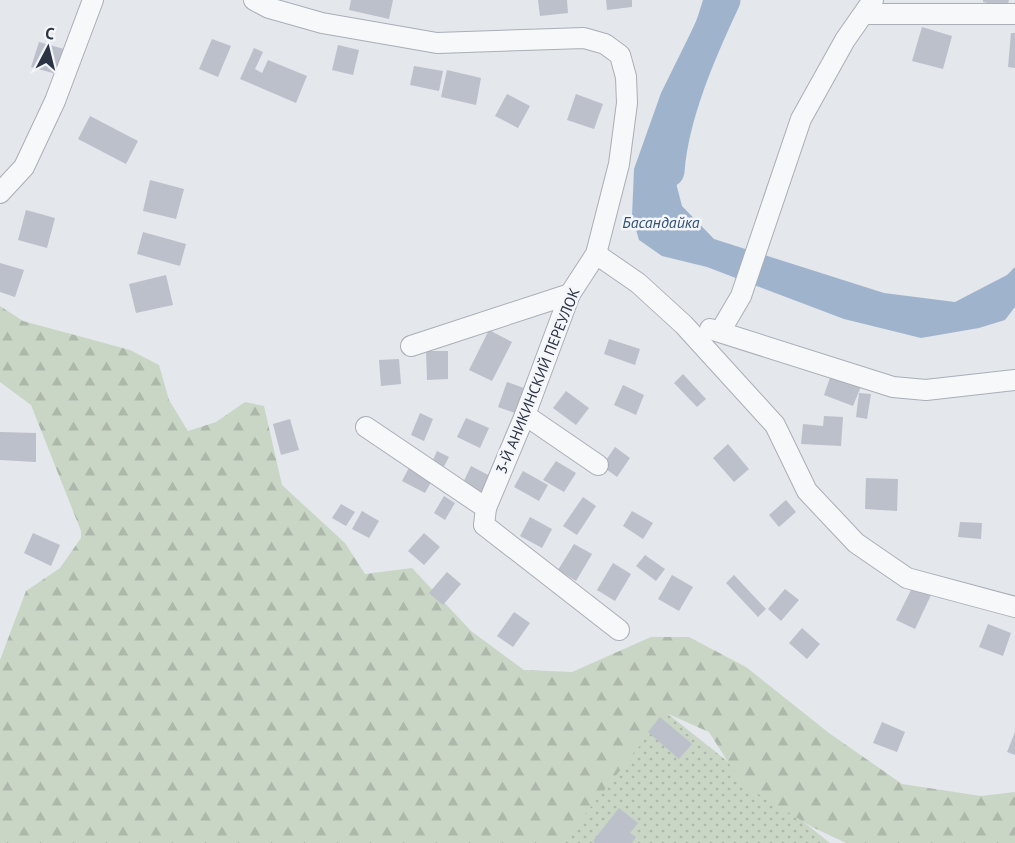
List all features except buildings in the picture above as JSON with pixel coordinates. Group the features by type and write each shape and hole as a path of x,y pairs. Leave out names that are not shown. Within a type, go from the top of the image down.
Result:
{"street":[{"name":"3-Й АНИКИНСКИЙ ПЕРЕУЛОК","path":"254,0 269,8 322,23 437,43 584,38 614,49 620,55 626,77 627,103 620,164 596,254 570,294 525,415 486,508"},
{"path":"0,193 24,167 51,111 89,2"},
{"path":"721,330 741,296 801,119 845,40 869,7 1015,14"},
{"path":"596,254 638,283 684,325 775,425 807,491 856,543 907,578 1015,607"},
{"path":"411,346 570,294"},
{"path":"684,325 721,330 893,387 926,390 1015,380"},
{"path":"525,415 598,465"},
{"path":"366,427 486,508 484,525 619,630"}],"green space":[{"path":"0,306 23,321 130,350 159,365 169,400 188,431 216,422 245,402 264,406 282,485 345,543 365,574 412,568 471,631 524,670 572,672 651,637 689,637 746,667 829,733 902,784 981,796 1015,792 1015,843 846,843 812,827 742,784 709,732 666,713 562,843 0,843 0,660 26,591 60,568 81,538 81,531 31,405 0,382"},
{"path":"653,702 830,843 531,843"}],"water":[{"name":"Басандайка","path":"703,0 730,0 679,106 671,164 682,206 714,239 884,293 955,302 1007,275 1015,267 1015,307 1005,320 979,328 921,338 844,319 707,267 662,256 639,240 632,216 634,169 661,93 696,22"}],"waterway":[{"name":"Басандайка","path":"668,171 675,128 688,84 724,0"}]}
